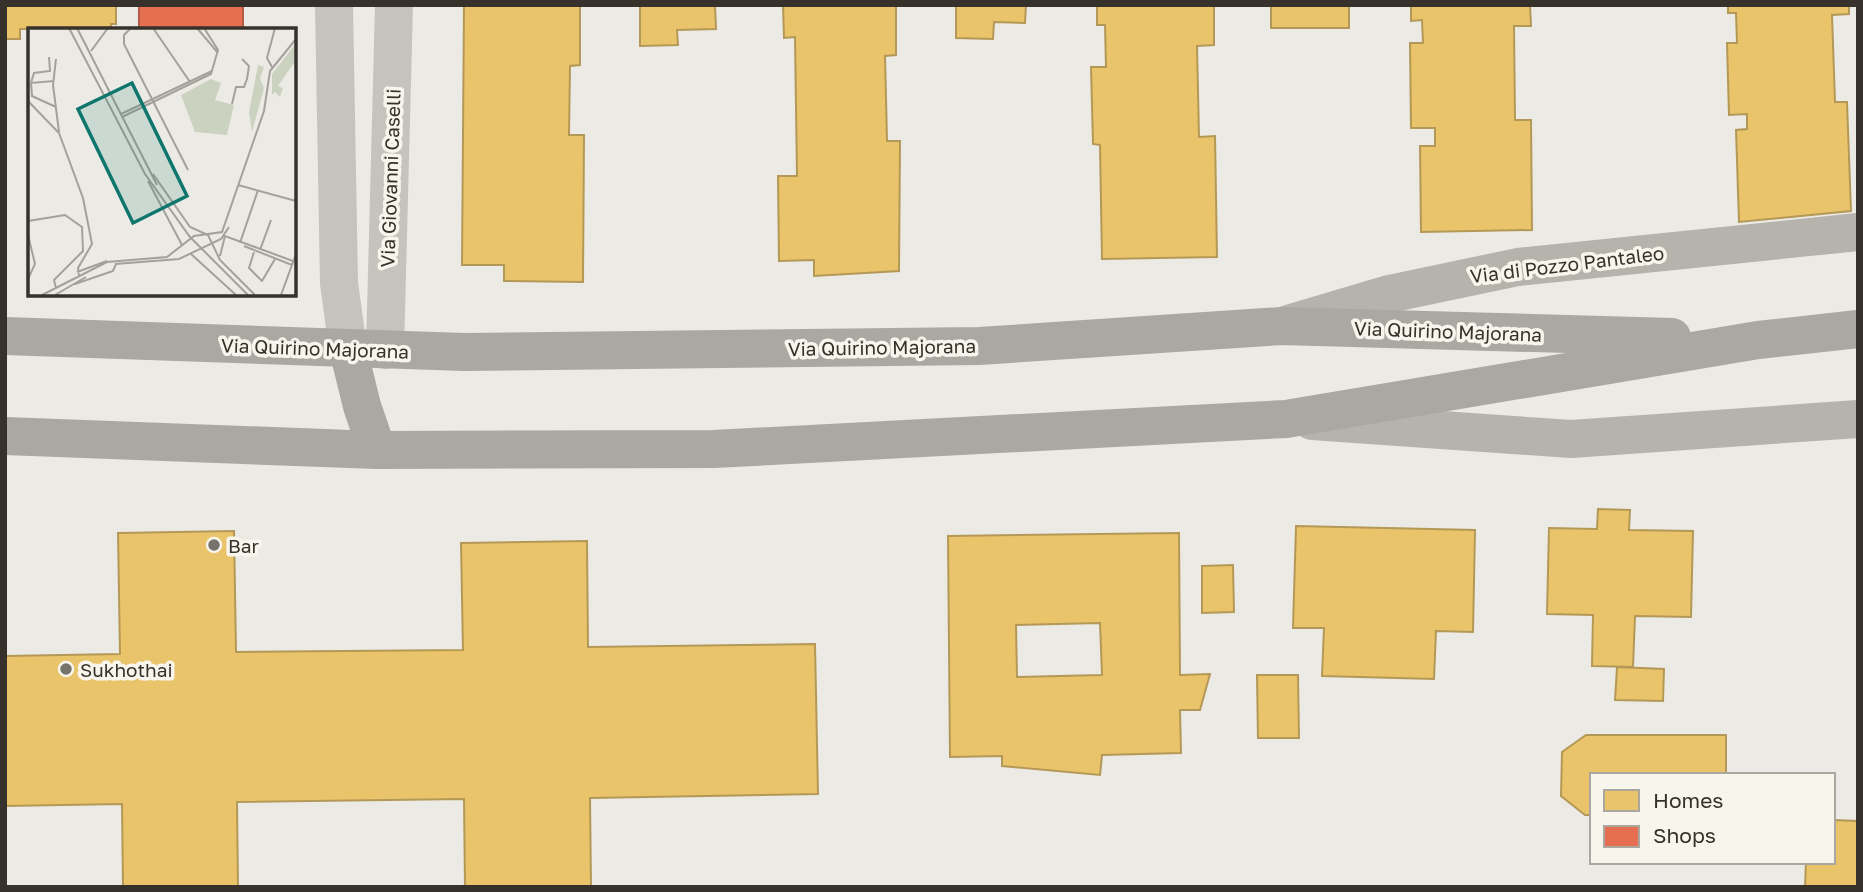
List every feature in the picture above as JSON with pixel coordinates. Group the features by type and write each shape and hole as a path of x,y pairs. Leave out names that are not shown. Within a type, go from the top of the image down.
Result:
{"main road":[{"name":"Via Quirino Majorana","path":"5,336 385,350 727,350 979,345 1282,326 1758,340"},
{"name":"Via Quirino Majorana","path":"5,436 377,450 714,449 1286,419 1758,340 1858,329"},
{"path":"348,349 362,406 377,450"}],"street":[{"path":"334,5 339,283 348,349"},
{"name":"Via Giovanni Caselli","path":"385,350 394,5"},
{"name":"Via di Pozzo Pantaleo","path":"1282,326 1389,294 1518,267 1858,232"},
{"name":"Via Quirino Majorana","path":"1286,419 1571,439 1858,419"}],"building: Homes":[{"path":"5,5 116,5 116,24 111,24 111,28 28,28 20,29 20,39 5,39"},
{"path":"464,5 580,5 580,65 570,66 569,135 584,135 583,282 504,281 504,265 462,265"},
{"path":"640,5 715,5 716,29 677,30 678,45 640,46"},
{"path":"783,5 896,5 896,55 885,56 887,141 900,141 899,271 814,276 814,260 779,261 778,176 797,176 795,37 784,38"},
{"path":"956,5 1026,5 1025,23 994,22 993,39 956,38"},
{"path":"1097,5 1214,5 1214,45 1197,46 1199,137 1215,136 1217,257 1102,259 1100,145 1093,144 1091,67 1106,67 1105,25 1097,25"},
{"path":"1271,5 1349,5 1349,28 1271,28"},
{"path":"1411,5 1530,5 1531,26 1514,26 1515,120 1531,120 1532,230 1421,232 1420,146 1435,146 1435,128 1411,128 1410,43 1423,43 1422,20 1411,21"},
{"path":"1728,5 1849,5 1849,14 1832,15 1835,102 1847,102 1851,211 1739,222 1736,130 1747,129 1747,114 1729,115 1727,43 1737,43 1736,13 1728,13"},
{"path":"1598,509 1630,510 1629,530 1693,531 1691,617 1635,616 1633,667 1592,666 1593,615 1547,614 1549,528 1597,529"},
{"path":"1296,526 1475,530 1473,632 1436,631 1434,679 1322,676 1324,628 1293,628"},
{"path":"234,531 236,652 463,650 461,543 587,541 588,647 815,644 818,794 590,798 591,887 465,887 464,799 237,802 238,887 123,887 122,804 5,806 5,656 120,654 118,533"},
{"path":"1179,533 1180,675 1210,674 1200,710 1180,710 1181,753 1102,755 1100,775 1002,766 1002,756 950,757 948,536","holes":["1100,623 1102,675 1017,677 1016,625"]},
{"path":"1233,565 1234,612 1202,613 1202,566"},
{"path":"1617,667 1664,669 1663,701 1615,700"},
{"path":"1257,675 1298,675 1299,738 1258,738"},
{"path":"1586,735 1726,735 1726,773 1590,773 1590,815 1585,815 1561,796 1562,752"},
{"path":"1835,820 1858,821 1858,887 1805,887 1806,864 1835,864"}],"building: Shops":[{"path":"139,5 243,5 243,28 139,28"}],"place":[{"name":"Bar","path":"214,545"},
{"name":"Sukhothai","path":"66,669"}]}
